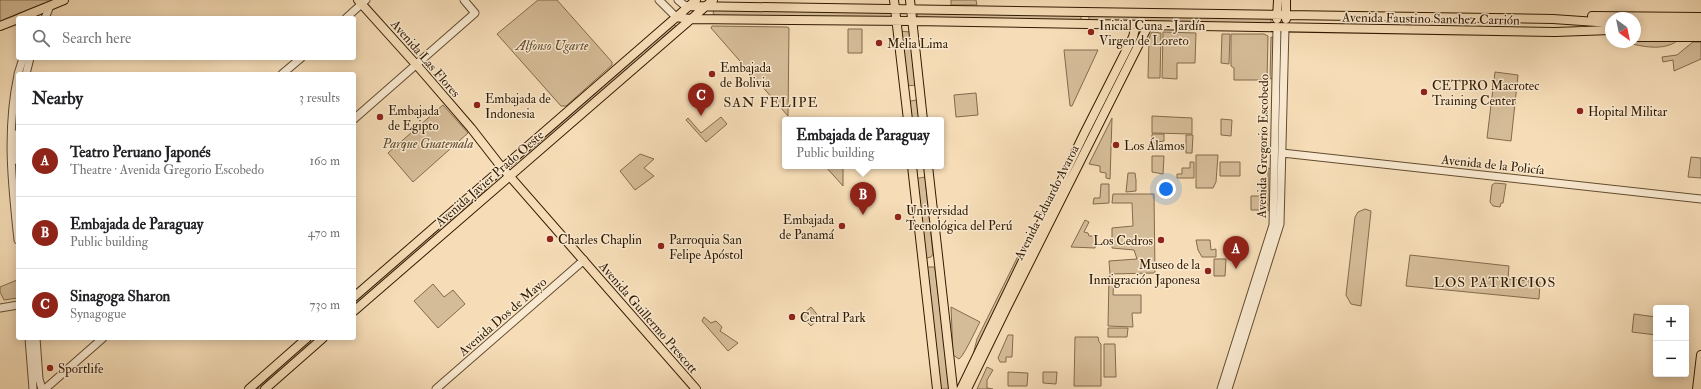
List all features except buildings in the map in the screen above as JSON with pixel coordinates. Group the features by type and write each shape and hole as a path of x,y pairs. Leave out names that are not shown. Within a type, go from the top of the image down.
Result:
{"main road":[{"path":"37,14 64,0"},
{"name":"Avenida Javier Prado Oeste","path":"356,295 696,0"},
{"path":"894,0 908,117"},
{"path":"910,0 923,117"},
{"path":"1278,0 1282,16"},
{"path":"1282,16 1286,0"},
{"name":"Avenida Las Flores","path":"362,1 471,128 502,168 584,260"},
{"path":"715,3 711,12 712,16 717,20"},
{"name":"Avenida Faustino Sanchez Carrión","path":"689,6 705,6 715,3 911,10 1562,19 1605,23"},
{"name":"Avenida Javier Prado Oeste","path":"356,309 705,6"},
{"path":"1085,12 1086,24"},
{"name":"Avenida Gregorio Escobedo","path":"1281,27 1282,16"},
{"path":"1562,32 1562,19 1569,16 1701,17"},
{"name":"Avenida Faustino Sanchez Carrión","path":"676,17 717,20 912,21 1562,32 1605,31"},
{"path":"0,26 16,19"},
{"path":"1641,23 1701,23"},
{"name":"Avenida Eduardo Avaroa","path":"961,389 981,353 1110,91 1133,37 1136,25"},
{"name":"Avenida Eduardo Avaroa","path":"1110,91 1148,26"},
{"path":"1641,30 1701,30"},
{"path":"1593,32 1605,35"},
{"path":"1641,37 1701,37"},
{"path":"904,89 913,91 919,86"},
{"path":"906,101 912,96 920,100"},
{"path":"523,150 524,157 530,158"},
{"path":"913,169 937,389"},
{"path":"928,169 953,389"},
{"path":"482,185 488,188 489,194"},
{"path":"922,257 930,261 935,259 937,254"},
{"name":"Avenida Guillermo Prescott","path":"584,260 696,389"},
{"path":"924,268 930,263 939,266"},
{"path":"249,389 305,340"},
{"path":"265,389 321,340"},
{"name":"Avenida Eduardo Avaroa","path":"967,389 981,353"},
{"path":"1697,389 1701,355"}],"street":[{"path":"356,117 475,13 464,0"},
{"path":"659,0 676,17"},
{"path":"678,0 684,5 689,6"},
{"path":"348,16 362,1"},
{"path":"46,16 50,6"},
{"name":"Avenida Gregorio Escobedo","path":"1228,389 1229,375 1252,292 1273,225 1276,113 1281,27"},
{"name":"Avenida Gregorio Escobedo","path":"1221,389 1229,375 1259,293 1280,224 1283,118 1281,27"},
{"path":"19,72 22,60"},
{"path":"26,72 30,60"},
{"path":"284,72 299,60"},
{"path":"16,85 12,105 10,140 16,221"},
{"path":"1276,113 1281,114 1283,118"},
{"name":"Avenida de la Policía","path":"1282,153 1701,199"},
{"path":"1274,178 1278,181 1282,179"},
{"path":"1274,186 1278,183 1282,187"},
{"name":"Avenida Dos de Mayo","path":"436,389 584,260"},
{"path":"1252,292 1259,293"},
{"path":"0,308 16,306"},
{"path":"29,340 33,389"},
{"path":"36,340 39,379 44,389 101,340"}],"green space":[{"path":"0,0 52,0 0,21"},
{"name":"Alfonso Ugarte","path":"538,0 557,0 612,62 612,65 566,106 561,106 497,34"},
{"path":"951,0 976,0 977,5 951,5"},
{"path":"714,10 892,12 891,17 715,16 713,13"},
{"path":"917,12 1081,15 1081,21 918,20"},
{"path":"1089,15 1271,17 1271,24 1089,22"},
{"path":"673,24 676,26 529,155 527,155 527,153 543,136"},
{"path":"712,26 789,28 788,116 711,28"},
{"path":"848,29 862,29 862,53 848,53"},
{"path":"899,31 910,32 917,85 905,86"},
{"path":"1152,32 1161,33 1160,78 1148,78 1149,38"},
{"path":"1163,32 1196,33 1195,63 1177,63 1177,79 1162,78"},
{"path":"1222,34 1230,34 1229,64 1221,63"},
{"path":"1231,34 1264,34 1268,36 1267,80 1234,80 1234,68 1231,66"},
{"path":"1271,37 1274,38 1274,78 1270,79"},
{"path":"1641,40 1677,41 1666,46 1641,46"},
{"path":"1693,42 1701,42 1701,59 1674,71 1673,60 1663,62 1662,57 1677,55"},
{"path":"1064,50 1098,50 1072,106 1070,106"},
{"path":"1495,72 1518,75 1511,141 1487,138"},
{"path":"976,93 978,115 956,117 954,95"},
{"path":"918,101 920,117 909,117 907,102"},
{"name":"Parque Guatemala","path":"443,105 468,133 413,182 388,153"},
{"path":"1152,116 1192,118 1192,134 1152,133"},
{"path":"721,117 727,124 706,142 686,120 688,118 701,133"},
{"path":"1112,118 1110,179 1106,178 1106,173 1100,172 1100,166 1089,164"},
{"path":"1221,119 1232,120 1231,136 1221,135"},
{"path":"1152,134 1164,134 1164,141 1157,142 1157,148 1152,148"},
{"path":"1186,135 1193,135 1192,153 1186,153"},
{"path":"640,154 654,159 644,168 654,176 635,190 620,171"},
{"path":"1196,155 1218,155 1216,182 1213,188 1196,188"},
{"path":"1152,156 1164,156 1163,174 1152,172"},
{"path":"1691,157 1701,158 1701,178 1688,177"},
{"path":"1190,162 1194,162 1194,178 1177,178 1177,174 1182,174 1182,168 1190,168"},
{"path":"1220,162 1240,162 1240,176 1220,176"},
{"path":"1268,168 1272,169 1272,209 1268,211"},
{"path":"828,169 843,169 843,186"},
{"path":"1128,173 1135,173 1136,191 1126,192"},
{"path":"925,177 933,254 931,257 927,258 924,256 914,179"},
{"path":"1495,183 1506,184 1503,203 1501,203 1500,207 1493,206 1490,202 1492,185"},
{"path":"1101,184 1109,184 1109,203 1093,204 1094,198 1100,198"},
{"path":"484,187 487,189 356,305 356,299"},
{"path":"1113,194 1154,194 1155,273 1110,274 1109,261 1137,259 1134,250 1112,248 1112,228 1133,226 1132,203 1112,203"},
{"path":"1251,196 1265,196 1264,210 1251,210"},
{"path":"1365,209 1371,211 1361,306 1351,304 1346,295 1355,217 1358,212"},
{"path":"1085,220 1089,222 1084,232 1088,233 1089,236 1096,236 1095,248 1071,247"},
{"path":"1196,240 1210,240 1211,250 1216,249 1216,257 1202,257 1198,250"},
{"path":"1021,250 1024,251 973,355 977,339"},
{"path":"1410,255 1509,266 1508,279 1540,282 1539,299 1406,286"},
{"path":"1214,259 1226,259 1225,276 1214,276"},
{"path":"928,267 934,267 935,269 950,389 940,389 925,271"},
{"path":"1109,276 1114,277 1113,295 1141,295 1141,313 1132,313 1133,327 1108,326"},
{"path":"16,280 16,298 4,300 0,292 0,287"},
{"path":"433,284 444,297 453,290 465,304 438,328 414,301"},
{"path":"811,307 820,318 811,326 801,316"},
{"path":"951,307 980,322 967,348 959,359 953,355"},
{"path":"1634,314 1653,317 1653,335 1632,332"},
{"path":"704,317 711,323 716,321 722,327 720,331 738,343 728,351 702,321"},
{"path":"1108,328 1128,328 1127,337 1108,337"},
{"path":"1008,335 1013,335 1012,357 1006,357 1006,362 1000,362 998,358"},
{"path":"1075,337 1098,337 1101,344 1101,386 1074,386"},
{"path":"310,340 317,340 260,389 257,389"},
{"path":"1104,344 1115,344 1116,377 1104,377"},
{"path":"987,367 993,370 987,380 987,388 993,389 977,389"},
{"path":"1008,372 1028,373 1027,386 1008,386"},
{"path":"1043,372 1057,372 1056,384 1043,383"}],"place":[{"name":"Inicial Cuna - Jardín Virgen de Loreto","path":"1091,32"},
{"name":"Melia Lima","path":"879,43"},
{"name":"Embajada de Bolivia","path":"712,74"},
{"name":"CETPRO Macrotec Training Center","path":"1424,92"},
{"name":"Embajada de Indonesia","path":"477,105"},
{"name":"Hopital Militar","path":"1580,111"},
{"name":"Sinagoga Sharon","path":"701,116"},
{"name":"Embajada de Egipto","path":"380,117"},
{"name":"Los Álamos","path":"1116,145"},
{"name":"Embajada de Paraguay","path":"863,215"},
{"name":"Universidad Tecnológica del Perú","path":"898,217"},
{"name":"Embajada de Panamá","path":"842,226"},
{"name":"Charles Chaplin","path":"550,239"},
{"name":"Los Cedros","path":"1161,240"},
{"name":"Parroquia San Felipe Apóstol","path":"661,246"},
{"name":"Teatro Peruano Japonés","path":"1236,269"},
{"name":"Museo de la Inmigración Japonesa","path":"1208,271"},
{"name":"Central Park","path":"792,317"},
{"name":"Sportlife","path":"50,368"}],"district":[{"name":"SAN FELIPE","path":"771,102"},
{"name":"LOS PATRICIOS","path":"1495,282"}]}
